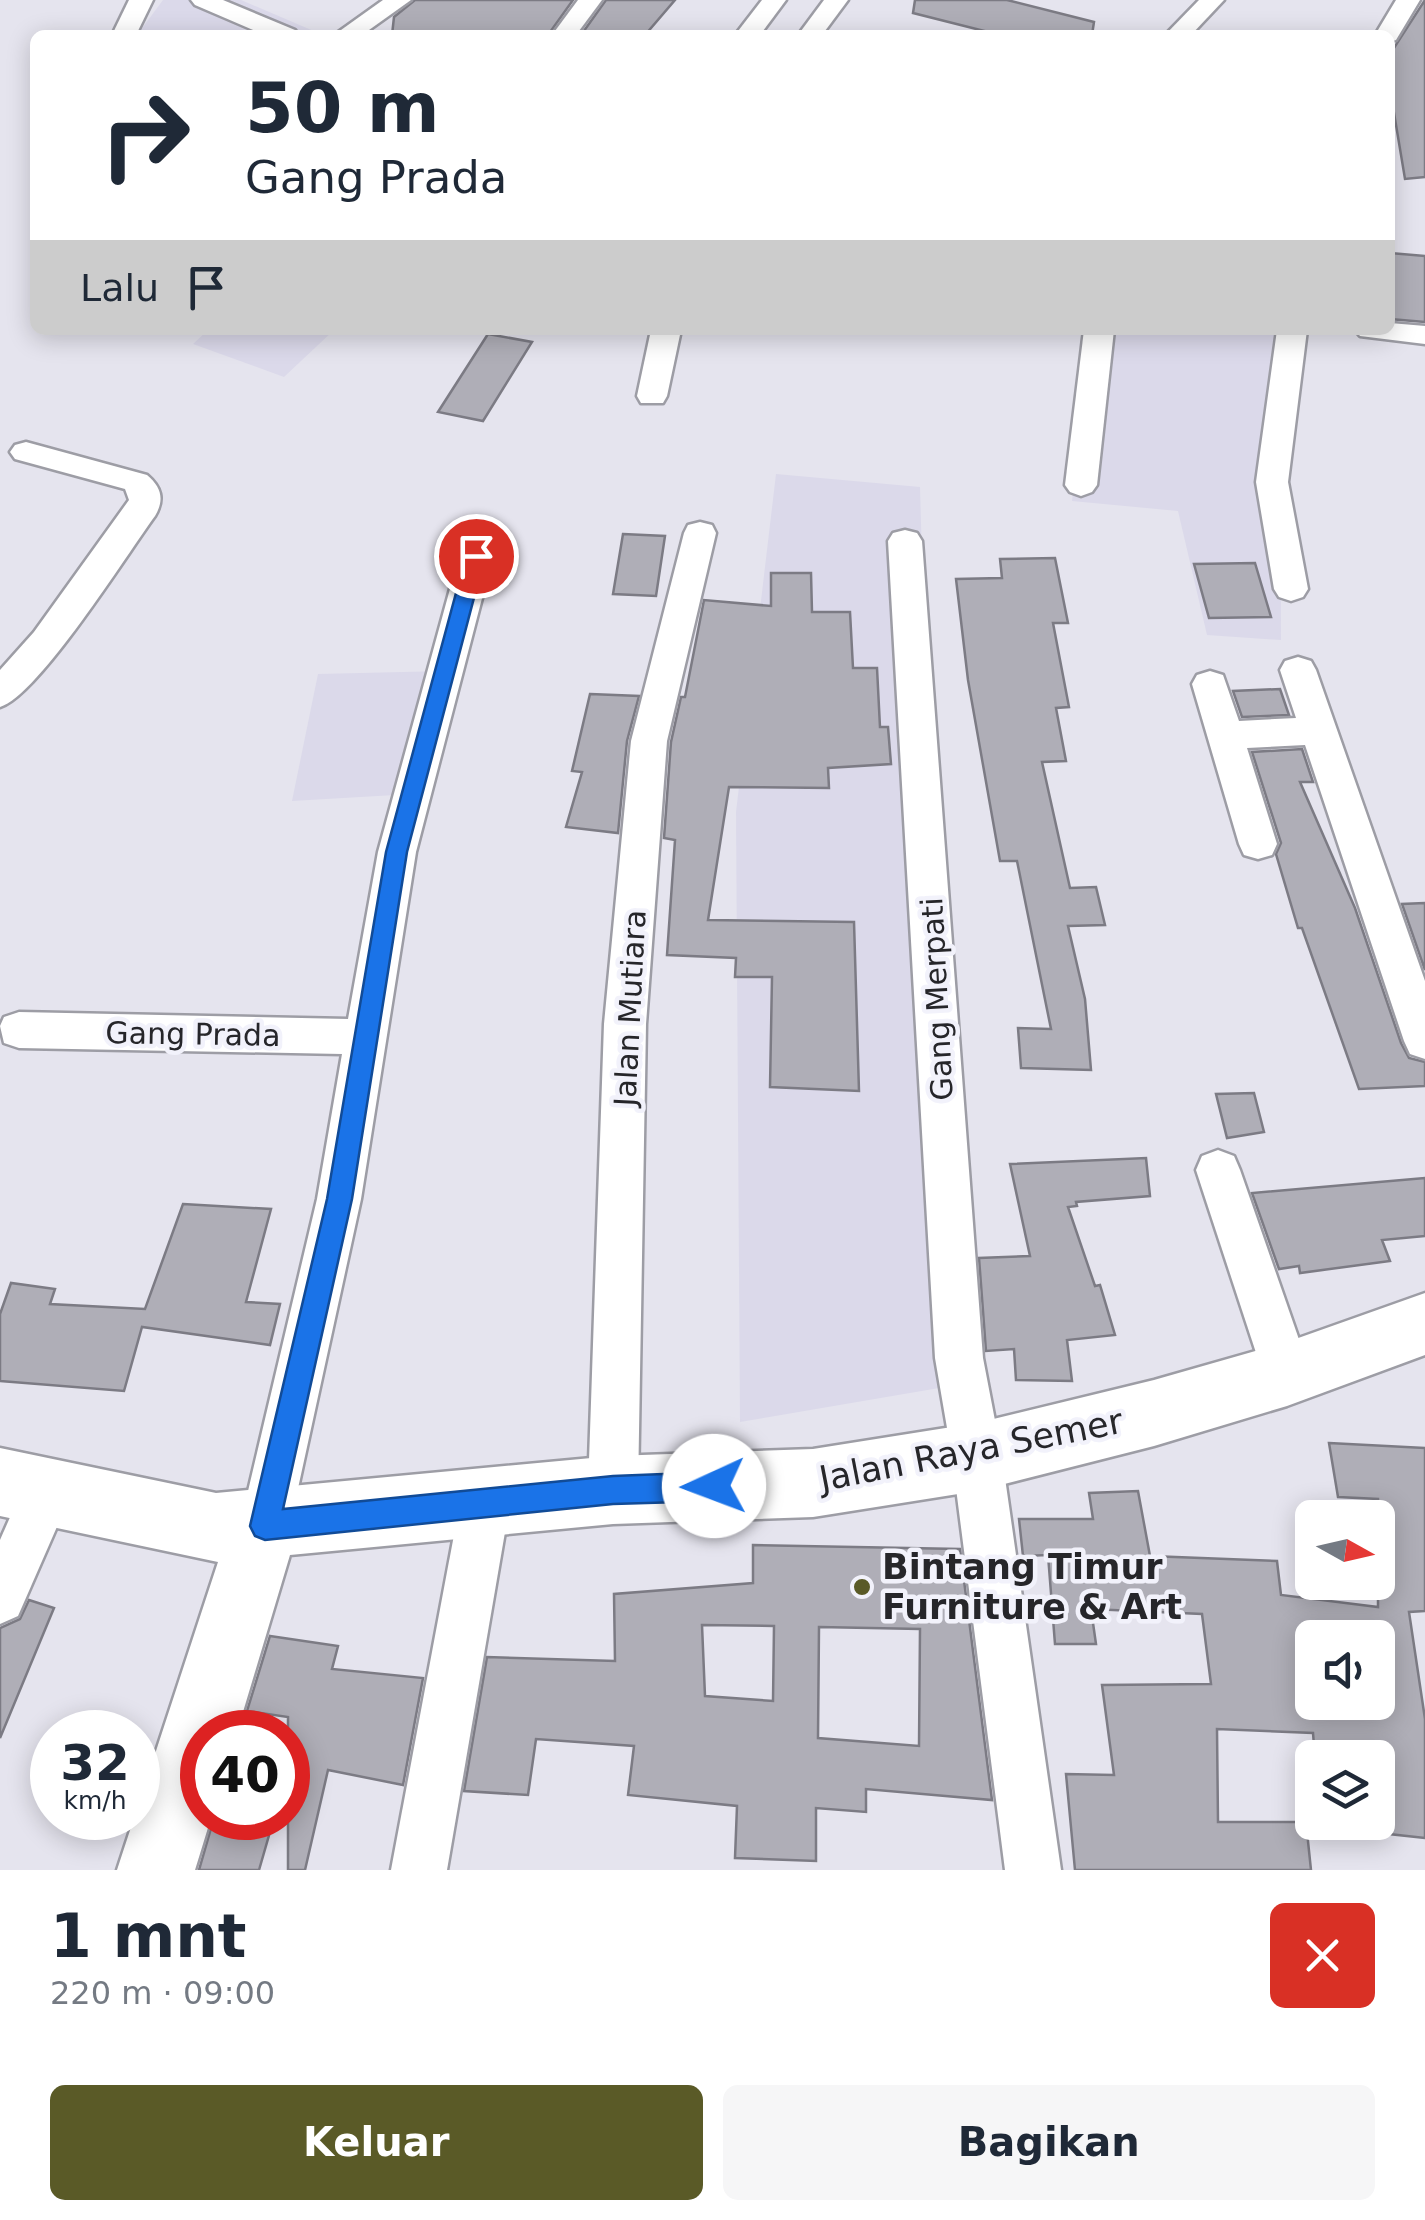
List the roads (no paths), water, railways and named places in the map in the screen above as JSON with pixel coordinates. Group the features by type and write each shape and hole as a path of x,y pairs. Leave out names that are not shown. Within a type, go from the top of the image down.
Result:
{"street":[{"path":"126,30 141,0"},
{"path":"203,0 274,30"},
{"path":"354,30 399,0"},
{"path":"568,30 590,0"},
{"path":"751,30 774,0"},
{"path":"814,30 836,0"},
{"path":"1182,30 1212,0"},
{"path":"1389,30 1408,0"},
{"path":"1395,332 1425,334"},
{"path":"652,396 665,335"},
{"path":"1081,485 1098,335"},
{"path":"1291,335 1272,482 1291,589"},
{"path":"0,694 46,641 143,508 146,498 144,488 136,482 26,452"},
{"name":"Jalan Mutiara","path":"613,1490 625,1024 649,742 700,532"},
{"name":"Gang Merpati","path":"906,541 959,1358 977,1456 1033,1870"},
{"path":"156,1870 265,1526 340,1199 396,852 476,556"},
{"path":"1298,670 1425,1041"},
{"path":"1210,684 1258,844"},
{"path":"1225,735 1316,730"},
{"name":"Gang Prada","path":"19,1030 366,1037"},
{"path":"1218,1170 1287,1374"},
{"name":"Jalan Raya Semer","path":"24,1486 216,1528 613,1490 814,1483 977,1456 1154,1413 1287,1374 1425,1324"},
{"path":"0,1598 24,1486"},
{"path":"419,1870 485,1503"}],"place":[{"name":"Bintang Timur Furniture & Art","path":"862,1587"}]}
